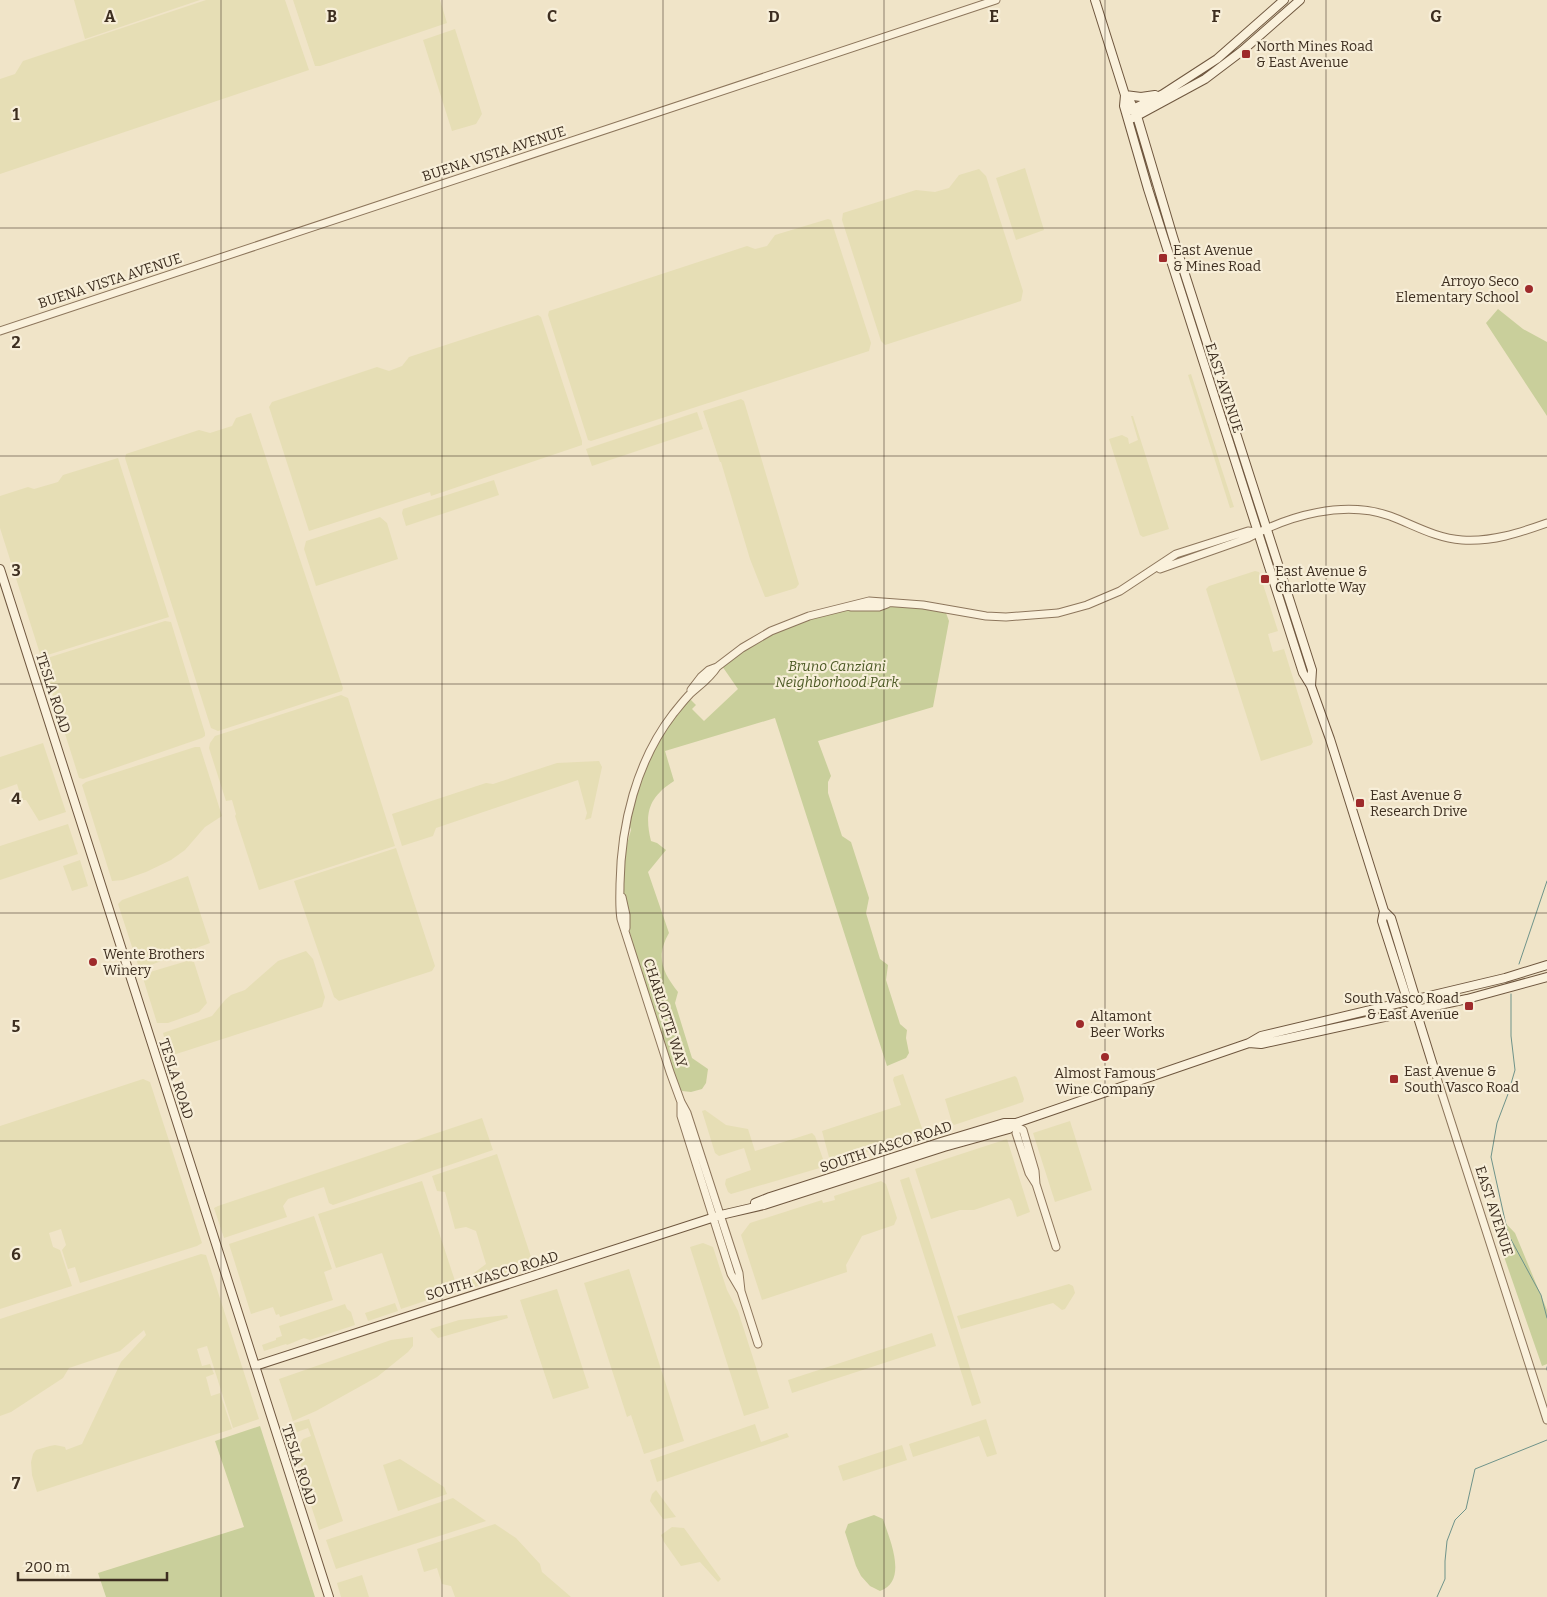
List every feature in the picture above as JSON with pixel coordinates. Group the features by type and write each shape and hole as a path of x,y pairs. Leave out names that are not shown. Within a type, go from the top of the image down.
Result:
{"main road":[{"name":"EAST AVENUE","path":"1095,0 1125,95 1124,103 1132,114 1164,210 1312,670 1311,686"},
{"path":"1132,114 1218,59 1284,0"},
{"path":"1132,114 1203,81 1300,0"},
{"path":"1203,81 1207,73 1234,52 1235,43"},
{"path":"1125,95 1142,97 1163,94"},
{"name":"EAST AVENUE","path":"1132,114 1148,188 1303,673 1311,686 1356,817 1384,911 1382,921 1408,1002 1416,1011"},
{"name":"TESLA ROAD","path":"0,569 329,1597"},
{"name":"EAST AVENUE","path":"1384,911 1391,918 1416,1000 1416,1011 1436,1072"},
{"name":"SOUTH VASCO ROAD","path":"255,1366 717,1217 764,1205 1009,1128 1249,1043 1261,1036 1505,978 1547,965"},
{"name":"SOUTH VASCO ROAD","path":"1249,1043 1261,1044 1416,1011 1503,990 1547,977"}],"street":[{"name":"BUENA VISTA AVENUE","path":"0,331 996,0"},
{"name":"CHARLOTTE WAY","path":"758,1344 741,1291 739,1273 717,1217 687,1113 681,1102 621,919 619,905 623,841 627,816 636,785 657,738 689,695 704,683 717,667 742,648 771,631 809,616 869,601 923,605 986,616 1033,616 1058,613 1087,605 1120,591 1176,554 1248,531 1258,532 1312,513 1327,510 1350,509 1376,512 1429,533 1460,540 1496,538 1547,524"},
{"name":"EAST AVENUE","path":"1436,1072 1547,1420"},
{"path":"1016,1125 1016,1133 1028,1172 1036,1184 1056,1247"}],"shaded area":[{"path":"74,0 200,0 85,39"},
{"path":"206,0 285,0 309,70 0,174 0,79 15,74 23,61"},
{"path":"293,0 440,0 447,23 320,66 315,66"},
{"path":"455,29 482,114 476,124 452,131 423,40"},
{"path":"1025,168 1044,230 1016,240 996,178"},
{"path":"979,169 986,176 1023,291 1021,301 885,345 881,341 842,220 843,213 916,190 935,192 949,188 959,175"},
{"path":"828,219 831,220 871,343 869,351 591,441 588,440 548,315 549,311 747,246 755,249 767,246 775,235"},
{"path":"538,315 541,317 582,445 431,496 430,492 309,531 269,407 272,402 377,367 389,371 402,366 409,357"},
{"path":"1191,374 1234,507 1230,508 1188,375"},
{"path":"741,399 744,401 799,584 796,588 767,597 765,597 750,559 721,462 703,411"},
{"path":"697,412 703,429 592,466 586,449"},
{"path":"251,413 343,688 342,691 218,731 211,728 125,458 126,454 199,430 210,433 232,426 236,418"},
{"path":"1131,416 1133,416 1169,529 1143,537 1140,535 1109,439 1122,435 1128,438 1129,444 1138,440"},
{"path":"118,458 169,617 41,657 0,528 0,496 28,487 34,489 58,482 63,475"},
{"path":"494,480 499,495 406,526 402,513 403,509"},
{"path":"380,517 387,523 398,559 316,586 304,549 306,541"},
{"path":"1255,571 1259,572 1278,631 1268,634 1273,652 1284,649 1313,742 1311,745 1261,761 1206,589 1209,586"},
{"path":"165,621 171,622 205,736 83,779 79,778 43,664 44,659"},
{"path":"341,695 348,698 395,846 259,890 235,816 232,800 226,801 209,748 210,743 215,736"},
{"path":"43,743 66,812 39,821 26,800 22,800 17,784 0,790 0,757"},
{"path":"200,747 222,816 205,827 185,850 171,860 146,872 123,880 112,881 82,785 86,782"},
{"path":"599,761 602,767 591,818 585,820 587,813 578,780 436,828 433,836 402,846 392,814 486,783 493,784 557,763"},
{"path":"68,824 78,854 0,880 0,846"},
{"path":"396,848 435,966 432,971 339,1001 334,997 294,881"},
{"path":"80,860 88,886 72,891 63,866"},
{"path":"188,876 210,943 139,968 118,904 122,900"},
{"path":"306,951 313,959 325,997 322,1007 170,1056 163,1033 212,1016 231,995 245,990 278,961"},
{"path":"187,961 194,962 207,1003 199,1012 168,1023 157,1023 143,978 150,972"},
{"path":"903,1074 923,1134 833,1163 830,1161 822,1131 901,1105 893,1080 894,1077"},
{"path":"1015,1076 1024,1099 1023,1102 954,1125 952,1123 945,1099"},
{"path":"143,1079 150,1082 202,1243 80,1283 75,1267 68,1269 62,1250 66,1245 61,1229 49,1233 53,1247 60,1250 72,1286 0,1309 0,1126"},
{"path":"705,1110 726,1125 748,1129 755,1151 812,1133 815,1136 824,1162 823,1167 731,1194 728,1192 725,1184 726,1179 751,1170 744,1148 719,1156 715,1153 702,1111"},
{"path":"482,1118 493,1150 333,1205 329,1203 324,1187 288,1199 283,1206 287,1217 224,1238 214,1208 218,1206"},
{"path":"1070,1121 1092,1190 1055,1202 1033,1133"},
{"path":"1007,1139 1030,1212 1017,1217 1012,1201 1009,1198 974,1210 960,1210 931,1219 915,1169"},
{"path":"497,1154 534,1266 474,1287 470,1276 486,1264 476,1231 466,1227 455,1229 445,1192 437,1191 432,1176"},
{"path":"909,1177 981,1403 972,1406 900,1180"},
{"path":"422,1181 458,1290 401,1309 382,1253 336,1268 318,1214"},
{"path":"881,1181 886,1184 897,1218 894,1225 862,1236 846,1265 847,1272 762,1300 741,1235 750,1223 822,1200 823,1203 835,1200 834,1196"},
{"path":"314,1216 332,1269 324,1272 333,1300 280,1317 279,1314 276,1315 273,1307 251,1314 229,1244"},
{"path":"703,1243 713,1247 727,1290 738,1311 769,1408 744,1416 690,1247"},
{"path":"201,1254 206,1255 259,1419 233,1428 207,1346 197,1349 202,1366 210,1364 214,1374 206,1377 211,1396 220,1393 232,1429 37,1492 32,1475 31,1462 33,1454 36,1450 50,1446 65,1447 66,1450 82,1444 121,1362 146,1335 144,1330 120,1351 69,1368 63,1378 11,1412 0,1416 0,1319"},
{"path":"629,1269 684,1441 644,1454 631,1415 627,1417 584,1283"},
{"path":"1069,1284 1073,1286 1075,1293 1065,1309 1062,1310 1053,1303 961,1329 957,1316"},
{"path":"557,1289 589,1388 553,1399 520,1300"},
{"path":"395,1303 398,1311 368,1321 365,1313"},
{"path":"345,1304 351,1312 355,1325 310,1340 304,1338 264,1351 262,1345 282,1336 279,1326"},
{"path":"507,1315 508,1318 438,1338 430,1329 459,1320"},
{"path":"932,1333 936,1346 792,1393 788,1380"},
{"path":"413,1337 413,1346 408,1352 377,1377 316,1411 293,1421 279,1379 391,1340"},
{"path":"309,1419 343,1521 319,1530 304,1484 300,1458 300,1444 303,1439 311,1436 308,1428 297,1432 294,1423"},
{"path":"986,1419 997,1454 987,1457 979,1436 913,1457 909,1444"},
{"path":"755,1424 761,1442 787,1433 789,1437 657,1482 650,1460"},
{"path":"902,1445 907,1460 843,1481 838,1466"},
{"path":"400,1459 444,1487 447,1494 398,1511 383,1465"},
{"path":"656,1490 676,1517 663,1519 650,1501 652,1494"},
{"path":"453,1498 486,1521 336,1569 326,1540"},
{"path":"495,1524 516,1538 540,1564 542,1572 571,1597 455,1597 451,1586 442,1584 437,1568 424,1572 417,1549"},
{"path":"672,1527 684,1528 721,1579 718,1582 700,1562 681,1566 661,1535"},
{"path":"362,1575 369,1597 341,1597 337,1583"}],"green space":[{"path":"1498,309 1523,329 1547,342 1547,416 1486,323"},
{"name":"Bruno Canziani Neighborhood Park","path":"888,606 914,607 946,613 949,621 933,707 818,741 831,776 828,782 828,793 842,836 851,842 869,898 866,913 880,959 888,965 886,980 900,1024 907,1030 906,1038 909,1053 906,1058 887,1066 775,718 665,751 674,781 659,793 651,806 649,814 648,822 651,841 666,850 648,872 669,933 662,950 663,964 668,978 678,992 675,1003 692,1058 708,1069 706,1083 702,1089 691,1092 682,1091 677,1085 637,961 629,929 624,892 624,854 631,830 628,821 640,781 653,752 688,700 691,700 696,705 692,709 704,721 738,689 722,666 736,656 751,646 799,623 832,613"},
{"path":"1485,1202 1515,1233 1547,1310 1547,1364 1542,1366"},
{"path":"260,1426 315,1597 106,1597 98,1573 244,1527 215,1441"},
{"path":"874,1515 883,1519 895,1558 894,1578 889,1586 880,1591 870,1586 861,1576 845,1532 848,1524"}],"waterway":[{"path":"1519,964 1547,881"},
{"path":"1511,994 1511,1036 1515,1070 1497,1123 1491,1157 1508,1234 1541,1295 1547,1318"},
{"path":"1437,1597 1445,1579 1447,1541 1455,1520 1466,1509 1475,1469 1547,1440"}],"place":[{"name":"North Mines Road & East Avenue","path":"1246,54"},
{"name":"East Avenue & Mines Road","path":"1163,258"},
{"name":"Arroyo Seco Elementary School","path":"1529,289"},
{"name":"East Avenue & Charlotte Way","path":"1265,579"},
{"name":"East Avenue & Research Drive","path":"1360,803"},
{"name":"Wente Brothers Winery","path":"93,962"},
{"name":"South Vasco Road & East Avenue","path":"1469,1006"},
{"name":"Altamont Beer Works","path":"1080,1024"},
{"name":"Almost Famous Wine Company","path":"1105,1057"},
{"name":"East Avenue & South Vasco Road","path":"1394,1079"}]}
